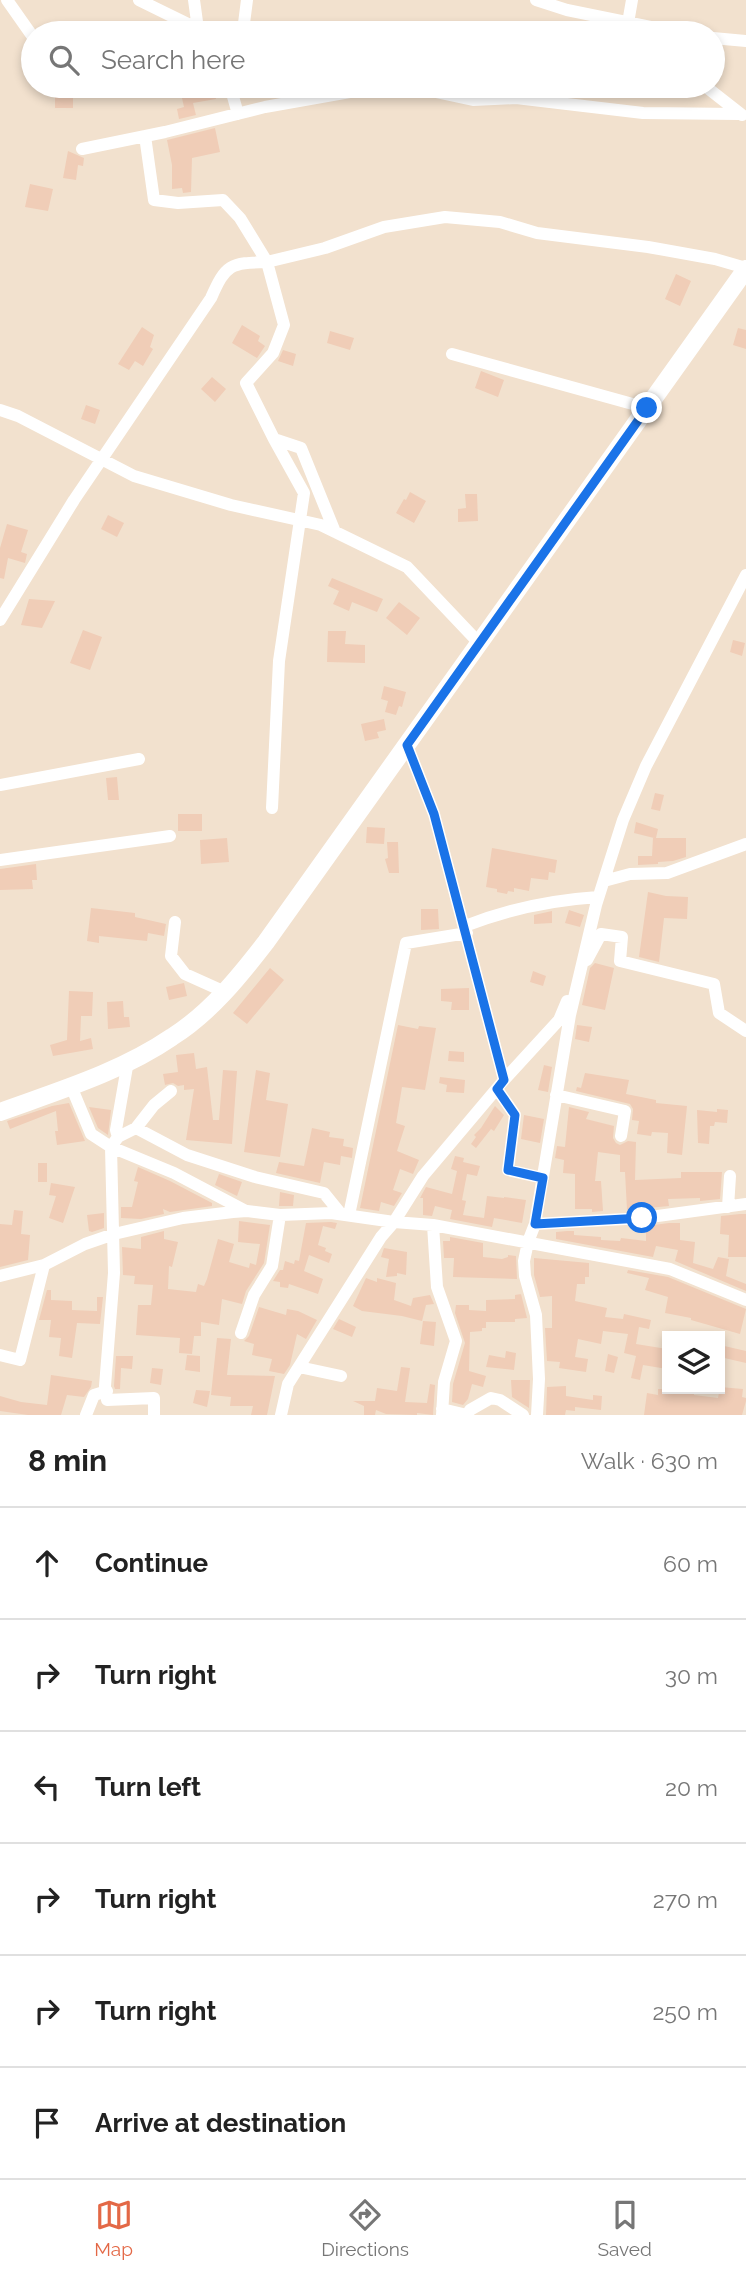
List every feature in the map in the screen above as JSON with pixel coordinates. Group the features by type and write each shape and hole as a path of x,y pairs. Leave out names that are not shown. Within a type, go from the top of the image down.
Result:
{"street":[{"path":"7,0 22,21"},
{"path":"139,0 180,21"},
{"path":"194,0 198,21"},
{"path":"244,21 247,0"},
{"path":"536,0 619,21"},
{"path":"628,21 632,0"},
{"path":"725,39 746,41"},
{"path":"233,98 238,114"},
{"path":"82,149 314,98"},
{"path":"464,98 516,98 643,113 742,115"},
{"path":"720,98 742,115"},
{"path":"145,136 154,200 178,203 223,200 240,218 267,262 284,325 273,353 246,383 304,493 279,661 272,808"},
{"path":"0,620 74,500 211,298 222,273 242,263 267,262 325,248 384,227 445,217 500,222 537,233 715,259 746,269 266,942 225,992 173,1037 128,1061 71,1086 0,1112"},
{"path":"452,354 647,408"},
{"path":"0,410 18,416 134,476 231,505 321,525 407,567 479,643"},
{"path":"274,439 300,448 335,532"},
{"path":"537,1415 539,1379 536,1315 525,1276 524,1261 535,1224 578,978 598,897 646,766 746,575"},
{"path":"407,745 434,814 466,930 501,1084 515,1115 508,1170 543,1178"},
{"path":"0,785 139,760"},
{"path":"0,860 170,836"},
{"path":"604,881 630,874 667,873 746,844"},
{"path":"345,1215 406,943 466,930 524,907 598,897"},
{"path":"175,922 171,956 185,974 225,992"},
{"path":"281,1415 288,1384 381,1237 394,1222 423,1176 559,1020 601,934 622,937 620,961 714,984 719,1013 746,1031"},
{"path":"128,1061 115,1142 114,1234 105,1387 107,1400 154,1398 154,1415"},
{"path":"71,1086 91,1134 115,1142 247,1211"},
{"path":"115,1142 136,1128 154,1105 171,1091"},
{"path":"556,1095 625,1111 621,1136"},
{"path":"136,1128 187,1155 255,1177 324,1193 345,1215"},
{"path":"728,1206 730,1176"},
{"path":"535,1224 642,1218 746,1204"},
{"path":"0,1276 44,1265 85,1244 114,1234 183,1218 247,1211 280,1215 331,1213 433,1225 670,1269 746,1300"},
{"path":"241,1334 254,1295 272,1266 280,1215"},
{"path":"433,1225 438,1287 456,1341 444,1382 442,1412 467,1415 470,1410 491,1398 500,1400 523,1415"},
{"path":"0,1355 20,1360 44,1265"},
{"path":"299,1367 341,1376"},
{"path":"86,1415 94,1395 107,1391"}],"shaded area":[{"path":"0,0 746,0 746,1415 0,1415"}],"building":[{"path":"55,98 73,98 73,108 55,108"},
{"path":"182,98 216,98 193,103 196,115 179,119 177,109 184,107"},
{"path":"215,128 220,152 192,158 191,192 183,193 182,188 172,189 172,165 167,140"},
{"path":"68,151 84,158 83,166 78,165 76,180 63,178"},
{"path":"30,184 53,189 48,211 25,207"},
{"path":"676,274 691,281 680,306 665,299"},
{"path":"242,325 260,336 258,341 265,346 257,358 232,343"},
{"path":"142,327 154,335 150,347 153,349 143,366 135,361 129,370 118,364"},
{"path":"738,328 746,330 746,349 733,345"},
{"path":"330,331 354,338 350,350 327,343"},
{"path":"283,350 296,354 293,366 278,361"},
{"path":"481,371 504,380 498,397 475,388"},
{"path":"212,377 226,389 215,402 201,389"},
{"path":"86,405 100,410 95,424 81,419"},
{"path":"410,492 426,501 414,523 396,513"},
{"path":"465,494 477,494 478,521 458,522 458,509 466,508"},
{"path":"108,515 124,523 117,537 101,529"},
{"path":"7,524 28,530 21,552 27,554 25,563 8,558 4,579 0,578 0,548"},
{"path":"332,578 383,599 377,612 352,602 349,611 333,604 339,591 328,586"},
{"path":"29,599 55,601 42,628 21,625"},
{"path":"399,602 420,618 407,635 386,618"},
{"path":"83,630 102,637 90,670 70,663"},
{"path":"328,631 346,631 345,644 365,645 365,663 327,662"},
{"path":"733,640 745,643 742,656 730,652"},
{"path":"384,686 406,692 402,707 399,706 396,715 385,712 388,701 381,699"},
{"path":"384,719 386,730 377,732 379,738 365,741 361,724"},
{"path":"117,777 119,800 108,800 106,778"},
{"path":"655,793 664,795 660,811 651,809"},
{"path":"178,814 202,814 202,831 178,831"},
{"path":"636,822 658,829 656,838 686,838 686,857 658,864 638,865 638,856 652,856 654,838 634,833"},
{"path":"367,827 385,828 384,844 366,843"},
{"path":"227,838 229,862 201,864 200,840"},
{"path":"387,842 398,842 399,873 389,873 385,859 388,858"},
{"path":"492,848 557,860 555,873 549,872 548,880 531,878 529,891 514,888 514,892 508,891 507,894 497,892 497,889 486,887"},
{"path":"36,864 37,880 32,880 33,889 0,890 0,869"},
{"path":"648,892 688,897 687,919 664,918 659,962 639,957"},
{"path":"91,908 135,913 135,917 166,924 164,936 148,933 147,941 99,936 99,943 87,941"},
{"path":"421,909 438,909 439,929 421,930"},
{"path":"569,910 584,915 580,927 565,923"},
{"path":"552,911 552,923 534,924 534,915"},
{"path":"595,963 614,968 605,1010 582,1005 590,968"},
{"path":"270,968 284,980 247,1024 233,1013"},
{"path":"533,971 546,976 543,986 530,982"},
{"path":"184,983 187,996 169,1000 166,987"},
{"path":"469,988 469,1010 451,1010 452,1002 441,1001 441,989"},
{"path":"69,991 93,992 92,1016 81,1016 80,1041 91,1038 93,1049 53,1056 50,1045 67,1040"},
{"path":"123,1001 124,1017 129,1017 130,1027 108,1029 107,1002"},
{"path":"398,1025 418,1029 419,1026 436,1028 425,1090 402,1087 396,1123 405,1126 397,1151 419,1160 413,1174 400,1169 393,1190 402,1193 394,1206 381,1202 379,1211 360,1208"},
{"path":"577,1025 592,1027 589,1042 575,1039"},
{"path":"449,1051 464,1052 464,1062 448,1061"},
{"path":"194,1053 196,1069 207,1067 213,1120 219,1120 223,1070 237,1071 232,1144 186,1140 194,1089 184,1090 184,1085 173,1083 165,1085 163,1074 178,1072 176,1055"},
{"path":"544,1065 552,1067 548,1092 538,1090"},
{"path":"256,1070 270,1073 266,1100 288,1104 280,1157 244,1152"},
{"path":"585,1073 629,1080 626,1094 656,1100 656,1103 687,1106 682,1155 667,1153 668,1133 652,1132 651,1136 637,1134 639,1121 632,1120 633,1109 630,1104 576,1091 577,1087 581,1088"},
{"path":"440,1077 465,1080 464,1093 446,1092 447,1085 439,1083"},
{"path":"69,1103 85,1141 57,1145 56,1111 10,1129 7,1121 52,1106"},
{"path":"495,1106 504,1115 494,1131 491,1129 476,1148 471,1144 476,1137 474,1135"},
{"path":"89,1107 111,1110 108,1135 98,1128"},
{"path":"569,1107 589,1112 586,1119 614,1126 613,1138 616,1143 620,1145 628,1141 636,1142 635,1180 681,1178 681,1172 722,1172 720,1199 668,1199 669,1206 627,1210 625,1172 620,1172 620,1155 598,1152 595,1181 601,1181 603,1211 575,1209 575,1174 563,1173 564,1160 555,1158 557,1146 565,1147"},
{"path":"717,1109 728,1110 727,1123 715,1122 714,1126 710,1126 709,1144 698,1143 697,1110 717,1112"},
{"path":"524,1115 544,1119 540,1143 521,1139"},
{"path":"312,1128 330,1132 329,1137 344,1139 343,1146 353,1148 352,1158 341,1156 340,1165 324,1162 320,1183 276,1173 279,1162 304,1166"},
{"path":"455,1156 464,1158 463,1162 480,1166 477,1176 467,1174 462,1200 466,1201 463,1215 484,1218 487,1196 504,1197 526,1200 522,1223 494,1218 492,1227 450,1219 452,1210 435,1206 432,1216 423,1215 423,1198 420,1198 426,1187 452,1194 457,1171 451,1169"},
{"path":"38,1163 47,1163 47,1182 38,1182"},
{"path":"138,1167 212,1203 212,1206 170,1212 163,1209 164,1214 141,1219 121,1218 121,1207 132,1207 138,1182 134,1181"},
{"path":"219,1174 242,1182 237,1196 215,1185"},
{"path":"51,1183 75,1187 63,1223 49,1218 56,1196 49,1195"},
{"path":"280,1192 294,1195 293,1206 279,1206"},
{"path":"14,1210 23,1211 21,1234 30,1235 28,1260 0,1267 0,1224 12,1225"},
{"path":"104,1213 104,1228 89,1231 87,1215"},
{"path":"746,1214 746,1257 728,1257 729,1235 720,1234 721,1216"},
{"path":"239,1221 270,1225 264,1263 246,1291 242,1304 222,1299 219,1325 201,1322 201,1336 194,1336 192,1354 179,1353 180,1338 136,1335 138,1305 151,1305 153,1285 134,1284 135,1276 123,1275 122,1247 141,1249 141,1237 164,1231 164,1239 178,1242 172,1267 169,1266 168,1289 196,1292 198,1284 204,1286 207,1279 218,1239 234,1244 229,1262 249,1268 250,1263 256,1265 260,1244 238,1242"},
{"path":"306,1223 337,1223 335,1229 323,1226 318,1245 332,1254 329,1263 309,1255 304,1271 323,1279 318,1294 289,1284 288,1288 280,1287 280,1282 273,1281 280,1270 283,1270 285,1261 294,1264 295,1260 299,1261"},
{"path":"680,1223 680,1240 695,1242 693,1263 713,1269 718,1257 729,1259 726,1276 746,1284 746,1291 675,1261 678,1250 656,1246 653,1257 556,1239 556,1232 574,1231 574,1235 601,1237 601,1240 620,1241 621,1238 646,1241 646,1226"},
{"path":"450,1237 483,1243 483,1257 502,1259 508,1255 516,1256 517,1279 453,1277 454,1258 444,1258 443,1241 450,1241"},
{"path":"384,1248 407,1252 406,1275 397,1273 397,1276 386,1277 389,1259 381,1257"},
{"path":"534,1258 589,1263 589,1277 585,1277 585,1284 577,1284 575,1301 607,1308 605,1317 623,1319 624,1314 651,1320 649,1329 639,1327 636,1344 662,1348 662,1368 643,1365 640,1380 631,1378 636,1356 624,1353 628,1334 603,1331 601,1344 578,1339 575,1357 588,1359 586,1372 559,1368 560,1362 547,1361 545,1328 552,1328 552,1296 540,1297 534,1275"},
{"path":"628,1270 668,1277 746,1309 740,1334 691,1318 665,1313 668,1297 645,1290 649,1278 627,1273"},
{"path":"366,1278 377,1282 377,1278 396,1283 394,1300 411,1306 413,1298 430,1295 434,1304 426,1305 422,1321 362,1311 353,1306"},
{"path":"47,1290 51,1290 51,1300 72,1301 72,1310 97,1311 97,1297 103,1297 100,1324 77,1323 72,1358 59,1356 61,1338 49,1337 51,1320 39,1320"},
{"path":"521,1294 527,1318 515,1319 515,1322 486,1322 486,1328 482,1328 482,1331 470,1332 469,1371 486,1376 483,1387 472,1384 468,1399 463,1405 452,1402 453,1384 465,1343 455,1313 456,1305 469,1305 469,1310 486,1311 486,1300 515,1299 515,1295"},
{"path":"259,1307 286,1315 287,1309 298,1311 317,1320 306,1339 297,1334 290,1365 284,1374 269,1371 272,1359 252,1355 254,1344 244,1341 249,1336"},
{"path":"339,1319 356,1327 352,1337 333,1329"},
{"path":"423,1321 436,1322 434,1346 420,1344"},
{"path":"217,1338 231,1339 227,1375 275,1376 267,1415 251,1415 253,1406 230,1406 231,1397 211,1395"},
{"path":"725,1346 746,1351 746,1363 725,1358"},
{"path":"506,1351 516,1353 514,1370 486,1367 489,1355 505,1358"},
{"path":"608,1354 618,1357 614,1373 605,1371"},
{"path":"187,1355 200,1356 200,1372 185,1370"},
{"path":"116,1356 133,1356 132,1369 121,1368 120,1389 115,1389 114,1386"},
{"path":"401,1367 410,1368 405,1402 427,1403 430,1384 435,1385 433,1415 386,1414 376,1410 375,1415 364,1415 364,1406 353,1401 375,1401 377,1388 397,1391"},
{"path":"152,1368 163,1369 161,1385 150,1383"},
{"path":"51,1375 92,1381 91,1387 84,1397 67,1395 61,1415 28,1415 0,1411 0,1396 47,1405"},
{"path":"511,1380 530,1380 529,1408 512,1397"},
{"path":"566,1386 566,1396 593,1400 593,1395 602,1396 601,1410 575,1407 575,1411 566,1410 565,1415 546,1415 547,1387"},
{"path":"725,1387 743,1389 742,1397 746,1398 746,1401 742,1415 644,1415 647,1393 658,1395 658,1389 662,1389 662,1394 694,1394 718,1398 719,1394 725,1394"},
{"path":"196,1390 210,1391 207,1407 193,1403"}],"route":[{"path":"642,1218 535,1224 543,1178 508,1170 515,1115 497,1089 504,1080 465,926 434,814 407,745 647,408"}]}
